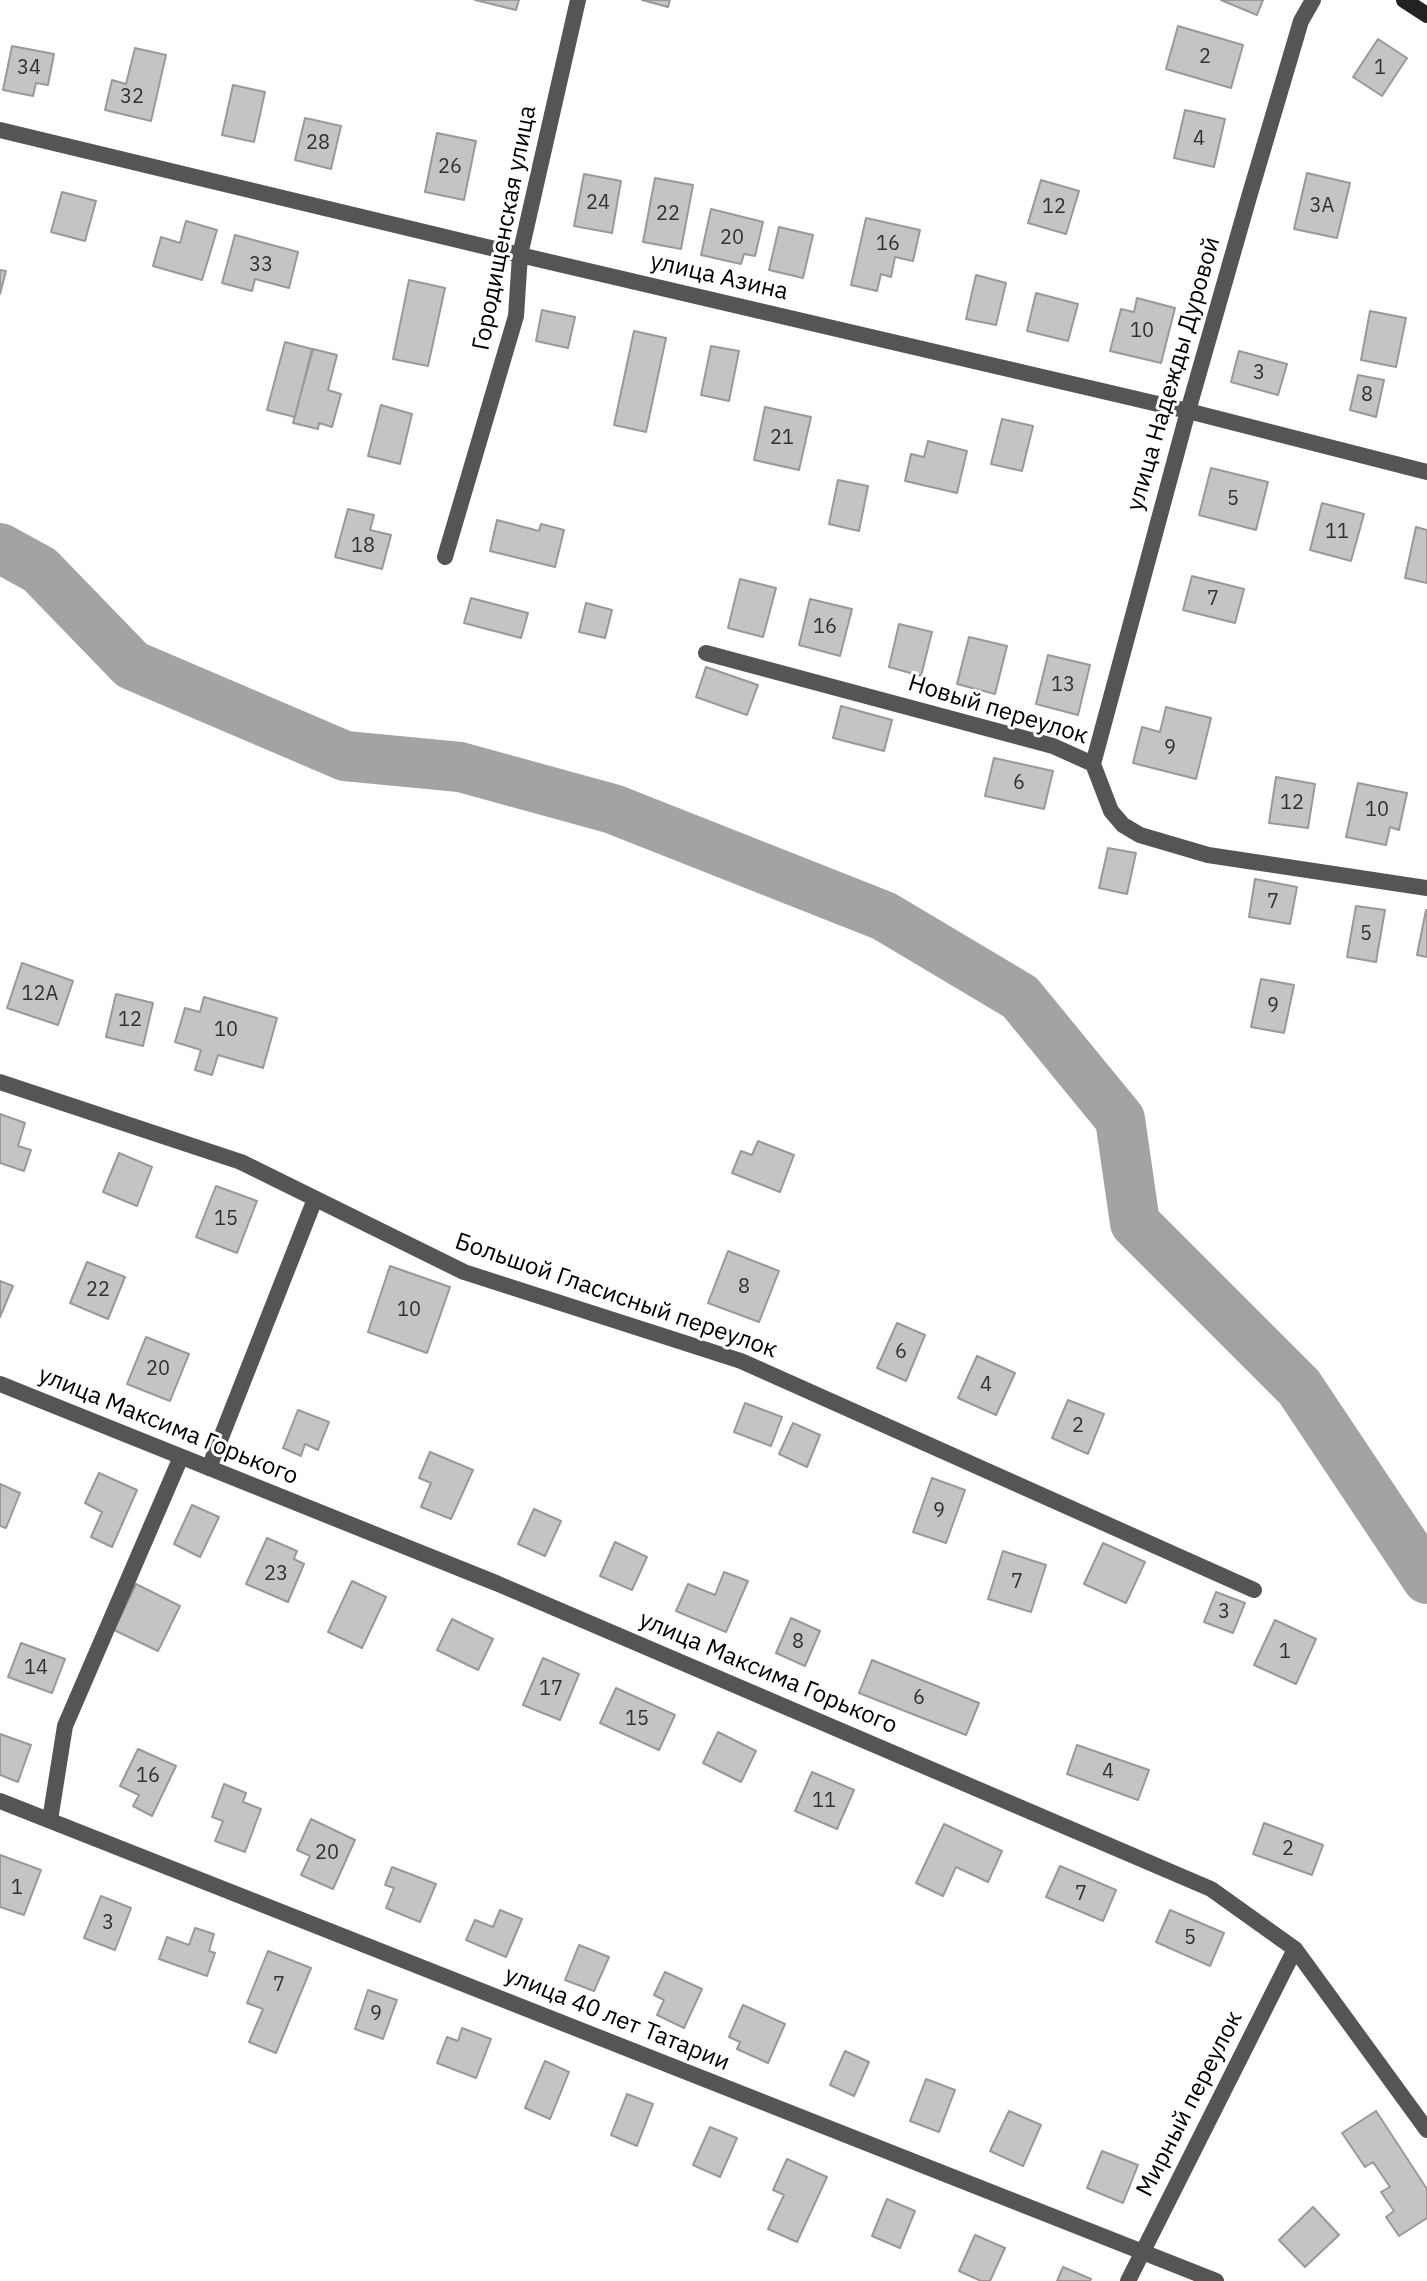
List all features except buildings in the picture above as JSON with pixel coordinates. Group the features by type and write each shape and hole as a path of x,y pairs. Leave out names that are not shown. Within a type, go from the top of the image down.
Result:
{"street":[{"name":"Городищенская улица","path":"445,557 516,316 520,255 578,0"},
{"name":"улица Надежды Дуровой","path":"1093,764 1188,411 1301,21 1313,0"},
{"path":"1404,0 1427,15"},
{"name":"улица Азина","path":"0,130 1188,411 1427,472"},
{"name":"Новый переулок","path":"706,653 1053,746 1093,764 1111,811 1123,825 1140,835 1208,855 1427,888"},
{"name":"Большой Гласисный переулок","path":"0,1082 241,1162 464,1272 741,1361 1254,1590"},
{"path":"209,1468 315,1199"},
{"name":"улица Максима Горького","path":"0,1384 496,1583 1211,1889 1295,1949 1427,2130"},
{"path":"50,1820 65,1726 181,1457"},
{"name":"улица 40 лет Татарии","path":"0,1801 1216,2281"},
{"name":"Мирный переулок","path":"1128,2281 1295,1949"}],"waterway":[{"path":"0,548 40,570 132,665 345,756 460,767 613,809 884,916 1020,997 1120,1119 1135,1223 1299,1387 1427,1579"}]}
